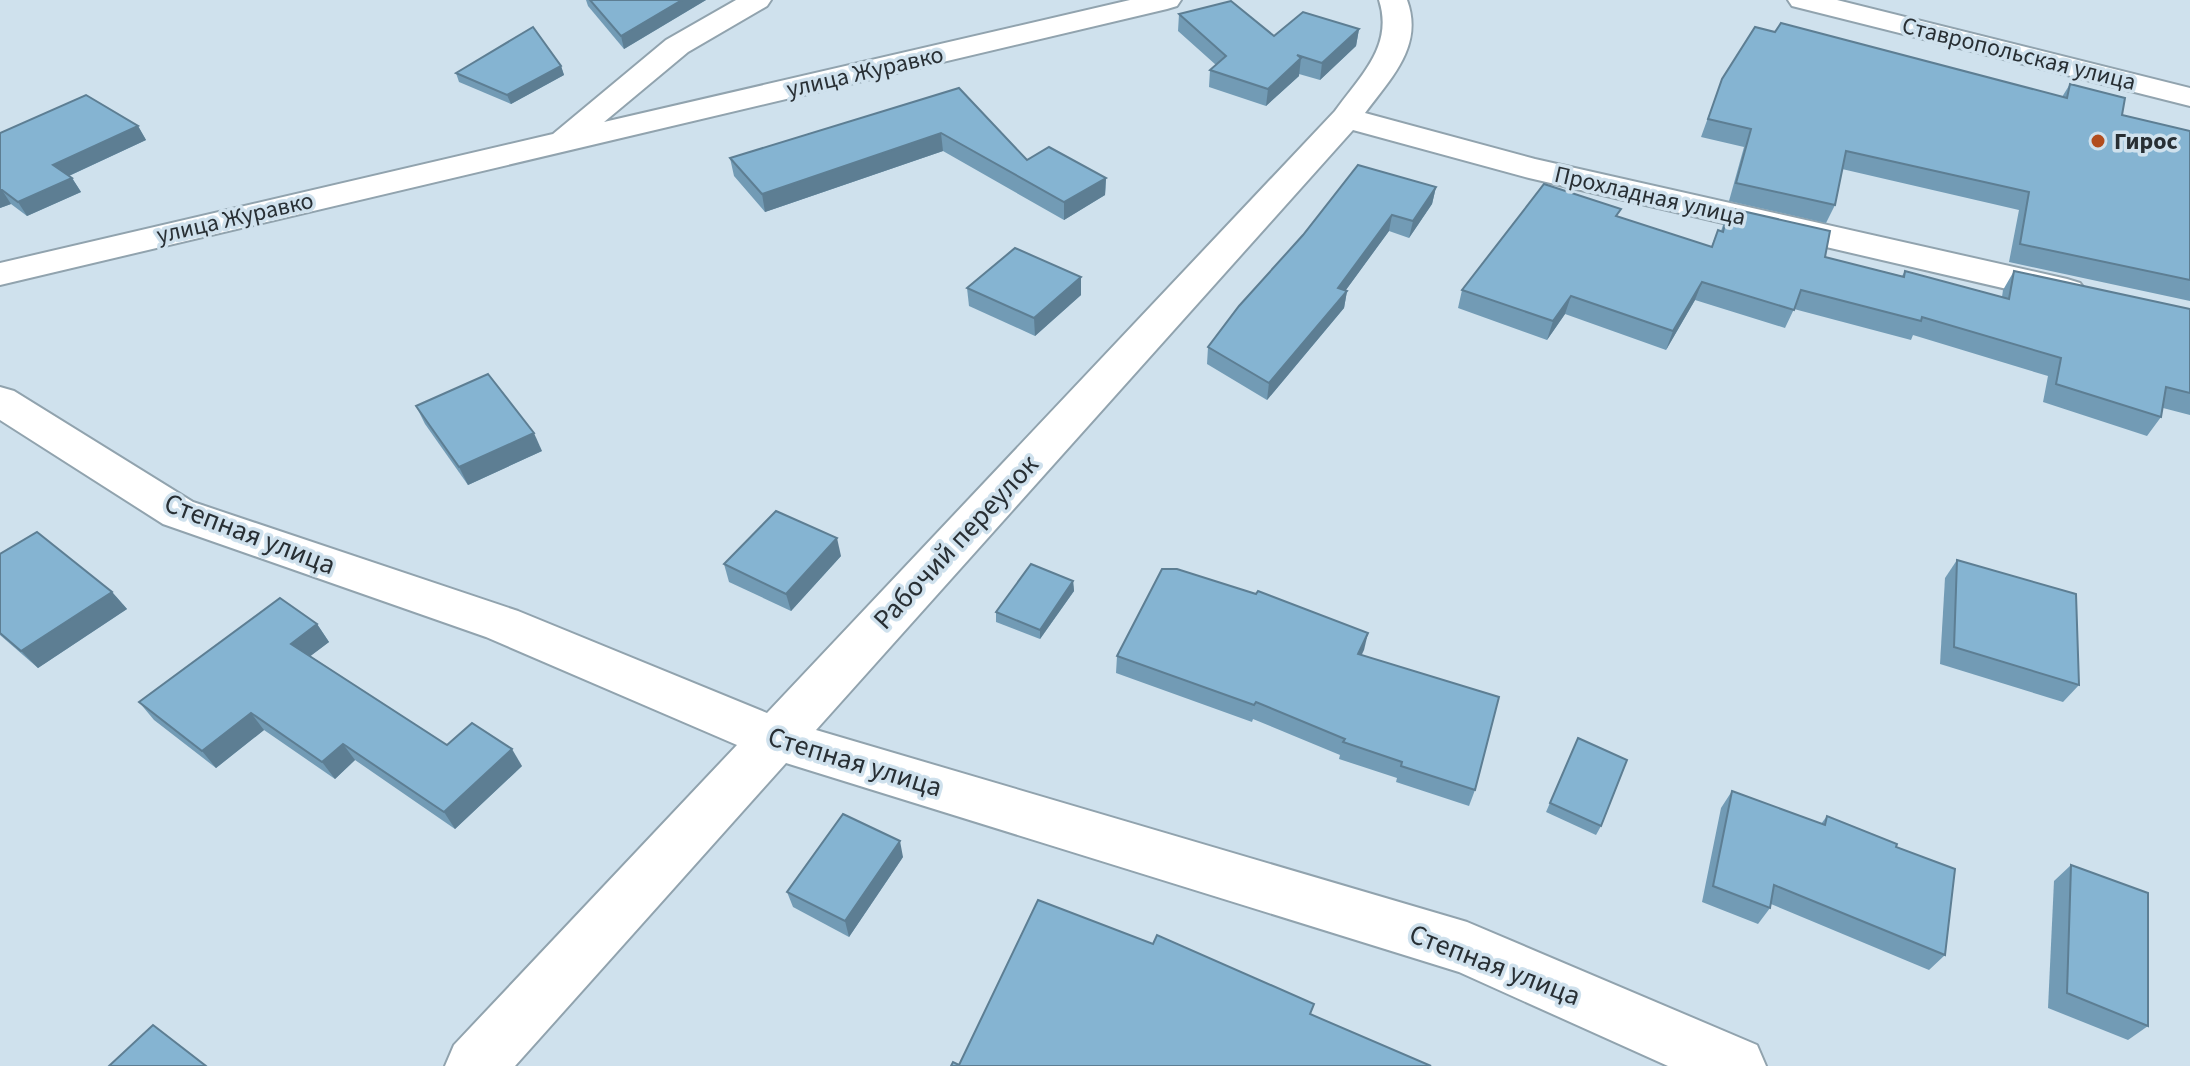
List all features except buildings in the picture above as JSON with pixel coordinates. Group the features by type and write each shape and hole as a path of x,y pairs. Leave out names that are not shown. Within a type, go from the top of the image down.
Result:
{"street":[{"name":"улица Журавко","path":"563,140 677,46 757,0"},
{"name":"улица Журавко","path":"0,274 1167,0"},
{"name":"Рабочий переулок","path":"475,1066 1346,118 1394,49 1400,26 1393,0"},
{"name":"Ставропольская улица","path":"1802,0 2190,97"},
{"name":"Прохладная улица","path":"1346,118 1529,168 2103,299"},
{"name":"Степная улица","path":"0,401 178,513 502,624 775,739 1467,948 1736,1066"}],"place":[{"name":"Гирос","path":"2098,141"}]}
